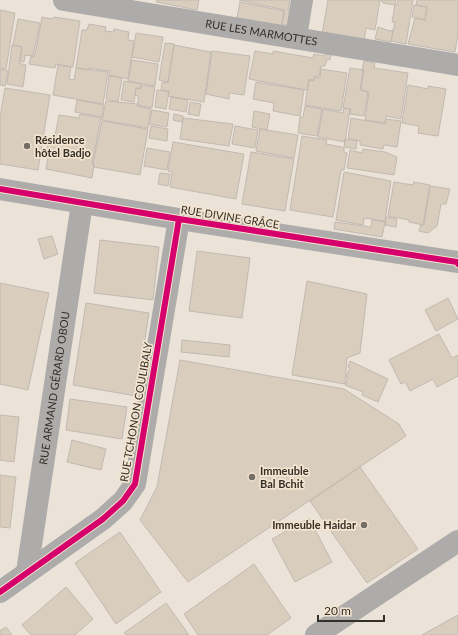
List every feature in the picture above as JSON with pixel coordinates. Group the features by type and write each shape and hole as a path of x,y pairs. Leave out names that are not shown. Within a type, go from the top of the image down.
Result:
{"street":[{"name":"RUE LES MARMOTTES","path":"64,0 124,5 458,65"},
{"path":"296,37 302,0"},
{"name":"RUE DIVINE GRÂCE","path":"0,189 179,219 458,260"},
{"name":"RUE ARMAND GÉRARD OBOU","path":"27,572 82,203"},
{"name":"RUE TCHONON COULIBALY","path":"0,592 103,519 123,501 135,484 179,219"},
{"path":"316,635 458,541"}],"building":[{"path":"157,0 199,0 197,10 156,2"},
{"path":"239,0 290,0 288,10 293,10 289,23 285,25 282,24 285,10"},
{"path":"328,0 380,0 375,30 366,28 364,42 322,34"},
{"path":"381,0 396,0 395,5 383,3"},
{"path":"398,0 413,0 406,44 391,41 395,22 392,22 395,5 397,5"},
{"path":"417,0 458,0 458,34 455,52 408,44 415,18 425,20 427,7 416,5"},
{"path":"240,2 284,11 281,26 237,18"},
{"path":"414,5 427,7 425,20 412,17"},
{"path":"0,10 15,13 6,69 0,68"},
{"path":"42,17 53,19 54,17 80,21 73,67 56,64 55,68 29,64 31,56 34,57 36,50"},
{"path":"18,19 40,23 33,56 25,55 24,62 20,61 22,47 13,45"},
{"path":"89,24 106,27 105,31 113,32 114,29 129,32 128,40 134,41 128,79 109,75 110,71 76,68 82,30 87,30"},
{"path":"378,27 390,31 393,30 391,42 375,39"},
{"path":"136,33 163,37 159,62 132,57"},
{"path":"165,43 174,44 168,82 159,80"},
{"path":"12,45 22,47 19,63 26,65 23,87 7,84"},
{"path":"174,45 211,52 204,102 168,96 169,91 161,90 162,82 168,83"},
{"path":"212,51 250,56 244,95 229,93 229,99 206,94"},
{"path":"255,51 273,54 273,51 313,58 314,54 324,56 325,54 331,55 330,60 327,59 325,66 321,66 319,76 314,76 314,80 309,79 307,90 249,79"},
{"path":"132,60 158,64 155,86 128,81"},
{"path":"364,61 375,63 374,68 408,73 401,119 386,116 385,123 365,120 369,92 361,90"},
{"path":"58,65 71,67 69,79 74,80 76,68 108,72 103,104 53,95"},
{"path":"350,68 363,70 360,90 368,92 364,116 350,114 351,109 343,108"},
{"path":"0,69 8,71 5,86 0,85"},
{"path":"321,69 347,73 341,111 305,105 309,80 314,81 315,77 320,78"},
{"path":"109,76 122,78 118,102 106,99"},
{"path":"124,81 141,84 140,88 136,88 134,102 121,100"},
{"path":"256,82 304,90 300,116 273,111 274,103 253,99"},
{"path":"141,85 155,87 152,108 138,105 138,96 135,95 136,88 141,89"},
{"path":"408,85 428,89 428,86 446,89 438,136 418,133 419,126 402,123"},
{"path":"5,88 50,95 38,170 0,164 0,117"},
{"path":"157,90 169,92 166,109 155,107"},
{"path":"171,97 188,100 186,112 169,109"},
{"path":"77,100 104,105 102,117 75,112"},
{"path":"106,101 138,104 137,106 151,109 148,128 102,120"},
{"path":"190,102 201,104 199,116 188,114"},
{"path":"305,106 322,109 317,136 298,133 300,117 303,117"},
{"path":"344,108 350,109 345,142 318,137 323,109 343,113"},
{"path":"152,110 169,113 167,127 149,124"},
{"path":"254,111 270,114 267,130 252,127"},
{"path":"80,114 101,118 92,164 94,164 92,178 46,169 49,151 47,150 48,140 54,141 59,115 79,118"},
{"path":"174,114 183,116 182,122 173,120"},
{"path":"183,118 233,124 229,146 180,139"},
{"path":"351,118 385,124 386,119 401,121 397,147 384,145 383,149 360,145 360,141 348,138"},
{"path":"102,121 148,129 140,175 94,167 93,164"},
{"path":"151,126 168,129 167,141 149,138"},
{"path":"235,126 258,130 255,148 232,144"},
{"path":"260,129 298,135 294,158 256,151"},
{"path":"302,136 327,140 326,144 342,147 344,148 344,152 347,153 344,170 341,170 333,217 290,210"},
{"path":"345,139 357,141 356,149 344,147"},
{"path":"173,142 244,154 236,199 170,187 172,172 168,171"},
{"path":"147,148 170,152 167,170 144,166"},
{"path":"363,149 385,152 397,157 394,175 347,168 350,150 362,153"},
{"path":"251,152 294,159 285,211 242,204"},
{"path":"344,172 391,181 385,221 364,218 363,225 336,220"},
{"path":"160,173 170,174 168,186 158,184"},
{"path":"394,182 413,185 414,182 430,185 423,225 409,222 409,220 388,216"},
{"path":"430,186 450,189 446,204 441,204 437,226 428,233 419,231 421,224 424,225"},
{"path":"386,217 397,219 396,227 385,225"},
{"path":"372,220 385,222 382,237 334,229 335,222 371,227"},
{"path":"52,236 58,254 44,259 38,239"},
{"path":"100,240 159,247 153,300 94,293"},
{"path":"197,251 250,258 242,318 189,311"},
{"path":"307,281 367,294 360,353 347,358 345,384 292,375"},
{"path":"0,283 49,293 28,390 0,384"},
{"path":"448,298 458,319 436,331 425,310"},
{"path":"86,303 149,313 136,396 73,385"},
{"path":"439,334 452,358 458,355 458,376 437,387 433,379 410,391 405,382 401,384 389,360"},
{"path":"182,340 230,345 229,357 181,352"},
{"name":"Immeuble Bal Bchit","path":"180,360 344,389 399,424 406,436 188,582 140,520 157,487"},
{"path":"350,361 388,379 378,402 362,395 363,392 345,385 348,378 346,377 350,368 348,367"},
{"path":"70,399 127,407 122,439 66,430"},
{"path":"0,415 19,417 14,462 0,460"},
{"path":"72,440 106,449 101,470 67,462"},
{"name":"Immeuble Haidar","path":"360,467 418,549 367,583 310,501"},
{"path":"0,475 16,477 10,528 0,527"},
{"path":"309,518 332,562 295,582 272,539"},
{"path":"120,532 161,592 116,624 75,563"},
{"path":"254,564 291,618 267,635 198,635 184,614"},
{"path":"66,587 93,619 75,635 31,635 22,625"},
{"path":"166,603 189,635 126,635 124,633"},
{"path":"458,615 458,635 422,635"},
{"path":"6,627 12,635 0,635 0,631"}],"cycle path":[{"path":"0,189 179,219 457,262 458,264"},
{"path":"0,592 103,519 123,501 135,484 179,219"}],"place":[{"name":"Résidence hôtel Badjo","path":"27,146"},
{"name":"Immeuble Bal Bchit","path":"252,477"},
{"name":"Immeuble Haidar","path":"364,525"}]}
